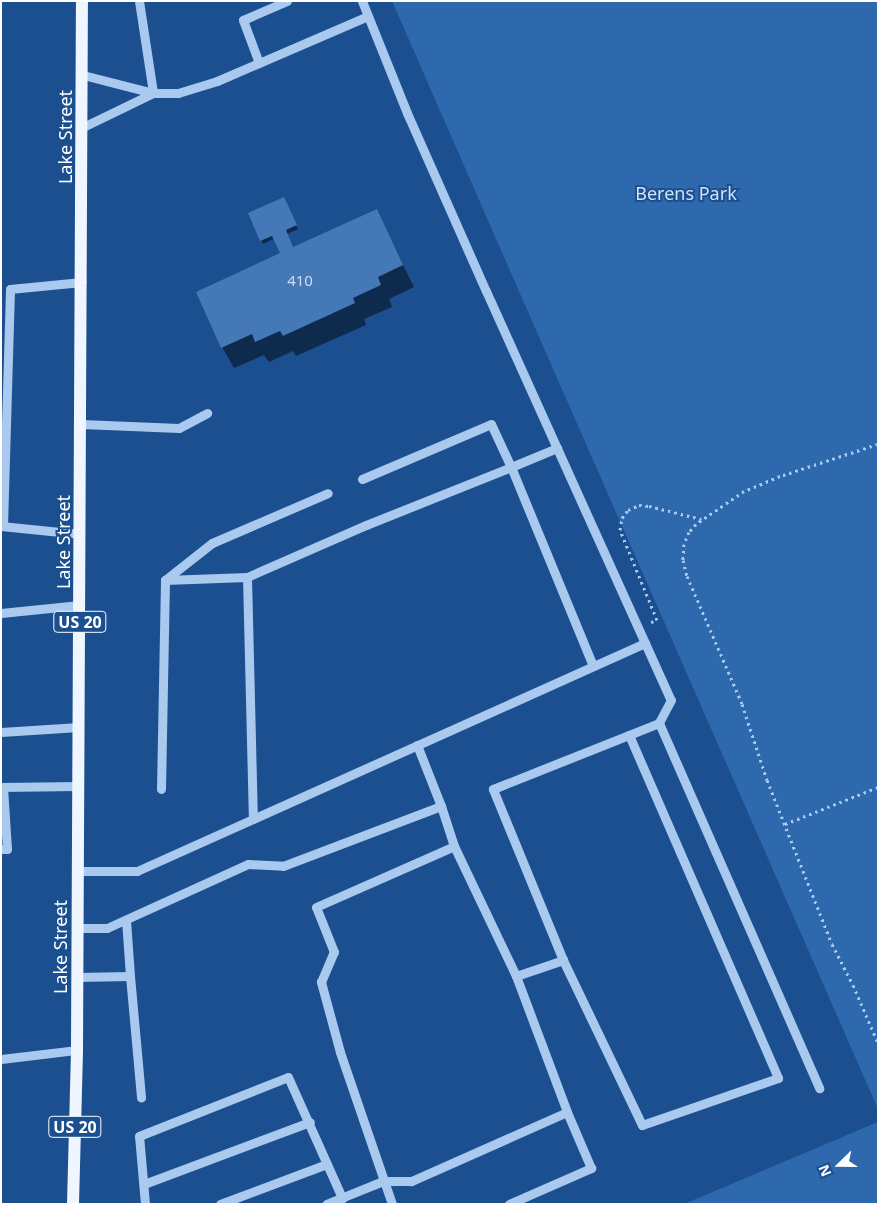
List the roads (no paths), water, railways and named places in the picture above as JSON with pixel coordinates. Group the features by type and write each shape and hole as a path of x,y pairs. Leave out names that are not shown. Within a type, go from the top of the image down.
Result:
{"main road":[{"name":"Lake Street","path":"73,1204 78,928 83,127 82,1"}],"street":[{"path":"139,1 153,93"},
{"path":"260,63 243,20 287,1"},
{"path":"362,1 411,122 672,700 659,723 493,789 563,960 642,1125 778,1078 629,736"},
{"path":"83,75 153,93 178,93 217,81 368,16"},
{"path":"83,127 153,93"},
{"path":"80,534 2,526 10,289 82,282"},
{"path":"81,424 178,428 207,413"},
{"path":"362,478 491,424 511,467 593,666"},
{"path":"165,580 247,577 557,448"},
{"path":"165,580 212,543 328,493"},
{"path":"247,577 253,819"},
{"path":"161,789 165,580"},
{"path":"1,613 80,605"},
{"path":"78,871 137,871 645,643"},
{"path":"659,723 819,1088"},
{"path":"1,732 79,727"},
{"path":"416,745 441,806 454,846 516,976 590,1168 509,1204"},
{"path":"1,849 7,849 2,787 78,786"},
{"path":"78,928 107,928 248,864 283,866 441,806"},
{"path":"392,1204 340,1052 321,982 334,952 316,907 454,846"},
{"path":"126,920 141,1098"},
{"path":"516,976 563,960"},
{"path":"77,977 130,976"},
{"path":"1,1059 77,1050"},
{"path":"146,1204 139,1136 288,1077 310,1122 342,1198"},
{"path":"326,1204 383,1182 411,1181 567,1112"},
{"path":"144,1184 310,1122"},
{"path":"220,1204 327,1164"}],"park label":[{"name":"Berens Park","path":"686,193"}]}
